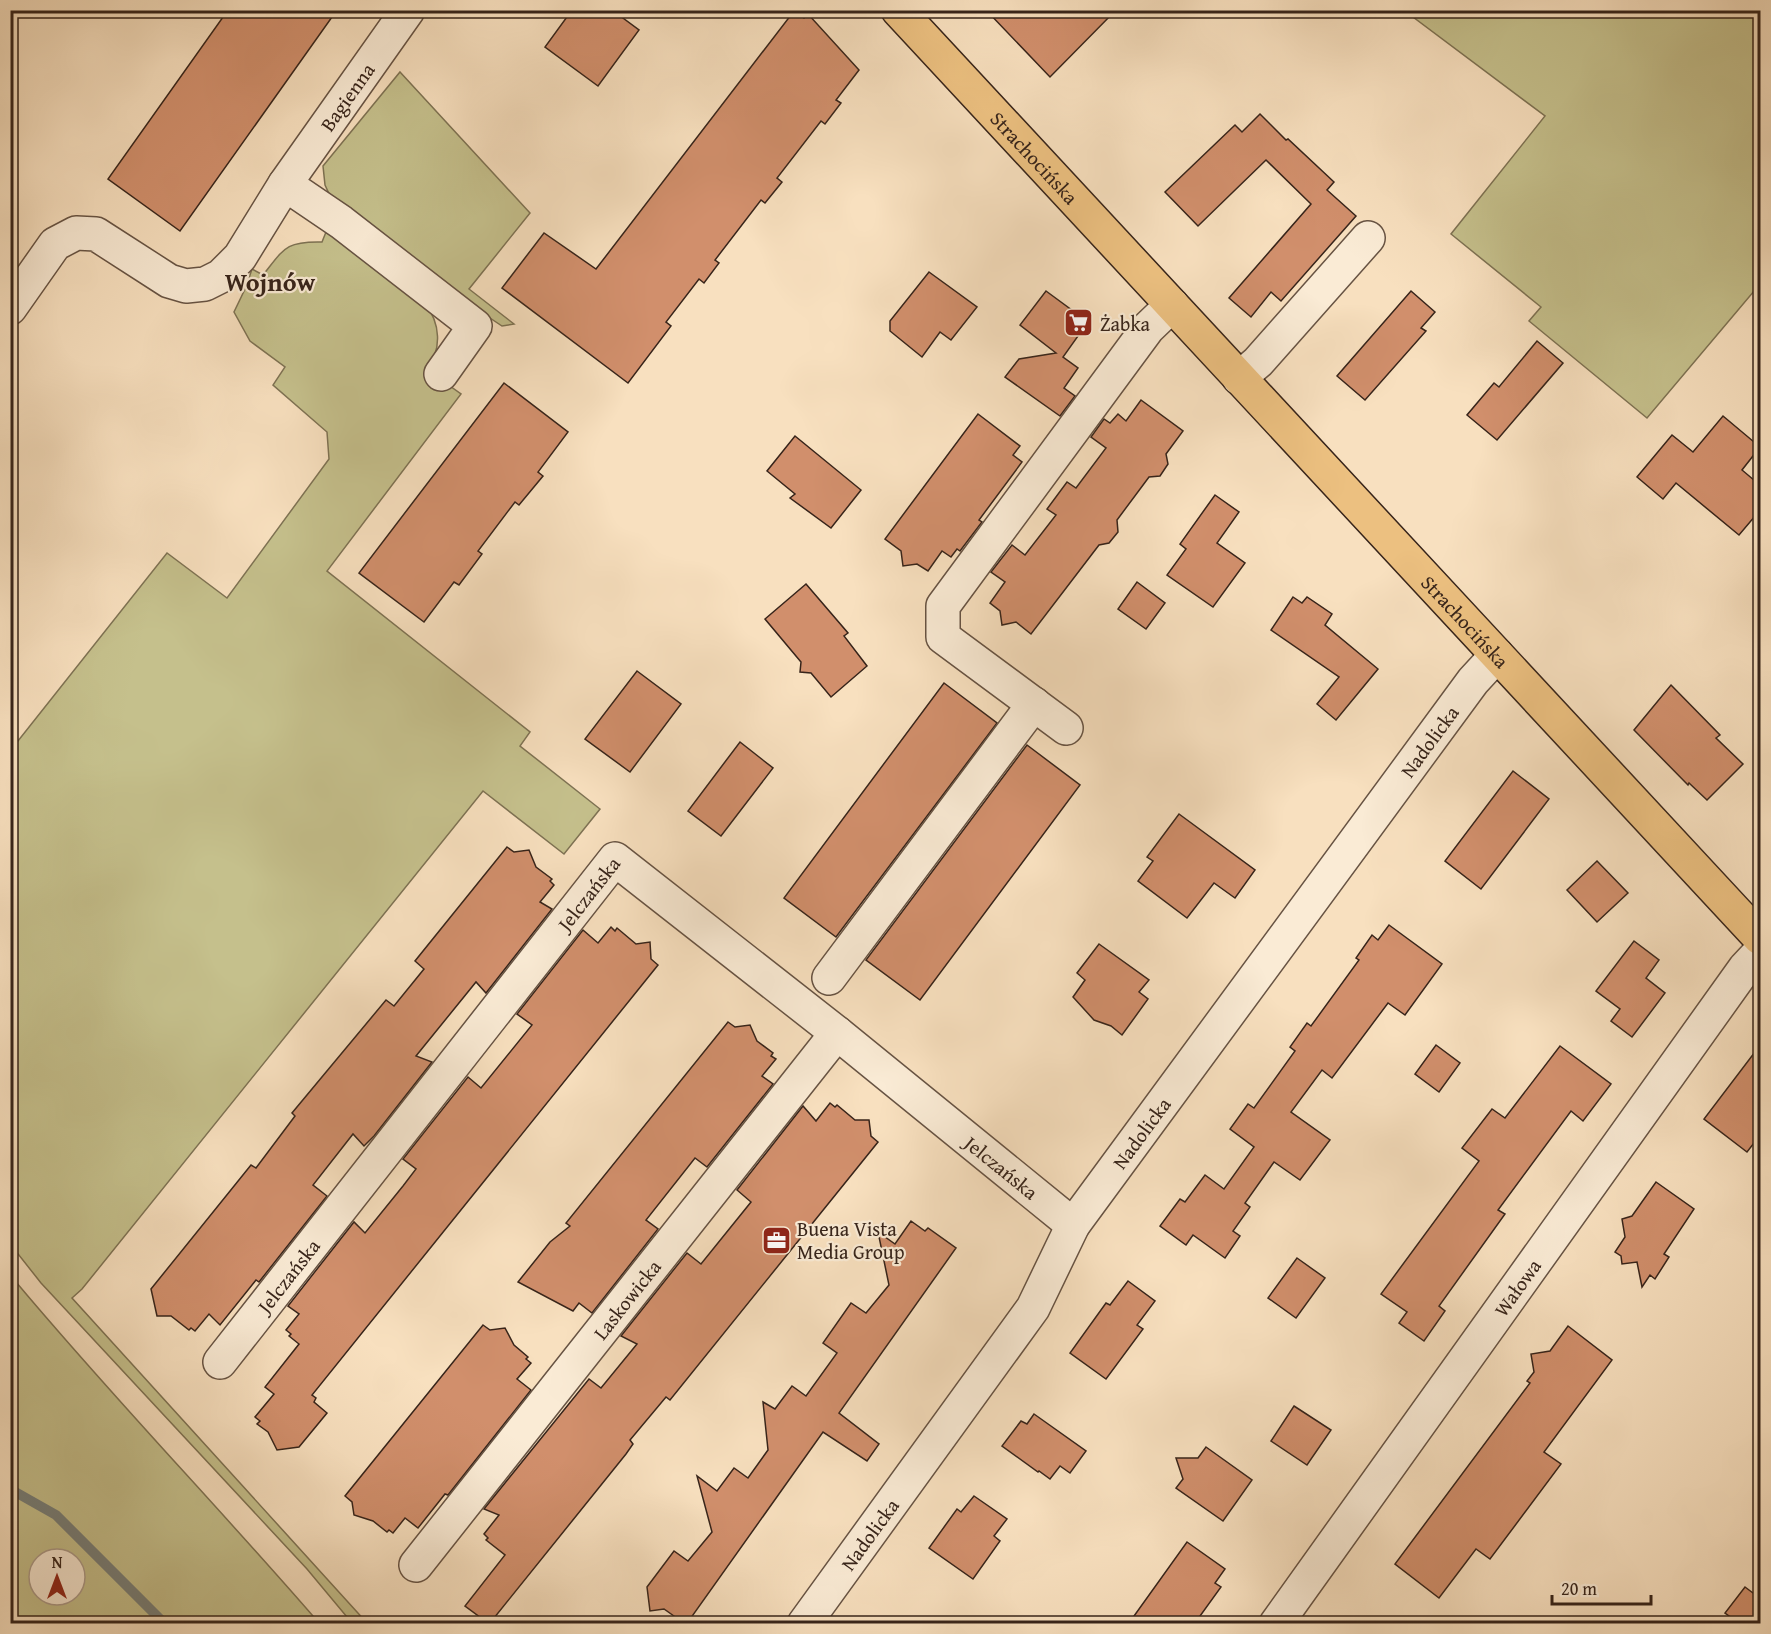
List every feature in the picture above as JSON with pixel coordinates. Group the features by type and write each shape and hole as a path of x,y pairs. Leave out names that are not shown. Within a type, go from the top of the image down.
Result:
{"main road":[{"name":"Strachocińska","path":"898,10 1761,938"}],"street":[{"name":"Bagienna","path":"10,308 55,244 76,233 96,234 169,281 186,286 205,284 221,276 240,257 285,184 408,10"},
{"path":"285,184 341,222 475,326 441,374"},
{"path":"1239,378 1258,362 1368,238"},
{"path":"1066,728 943,637 943,606 1148,328 1172,305"},
{"name":"Nadolicka","path":"804,1623 1033,1308 1073,1225 1473,681 1497,655"},
{"path":"829,978 1034,704"},
{"name":"Jelczańska","path":"220,1362 615,859 837,1033 1073,1225"},
{"name":"Wałowa","path":"1276,1623 1745,968 1761,952"},
{"name":"Laskowicka","path":"416,1565 837,1033"}],"shaded area":[{"path":"1405,11 1760,11 1760,284 1647,418 1529,321 1541,307 1451,234 1545,116"},
{"path":"400,72 530,213 469,289 514,324 502,326 451,292 331,198 325,185 323,166"},
{"path":"326,232 425,304 434,319 437,336 435,353 426,369 461,394 327,571 530,732 520,746 600,809 564,854 483,791 82,1289 72,1298 367,1623 352,1623 307,1569 41,1283 11,1245 10,751 167,553 227,598 329,459 327,432 273,385 285,367 250,341 234,312 252,269 263,275 287,248 300,243 322,242"},
{"path":"11,1276 87,1364 319,1623 11,1623"}],"building":[{"path":"228,10 337,10 180,231 108,179"},
{"path":"572,10 612,10 639,30 598,86 545,47"},
{"path":"986,10 1116,10 1050,77"},
{"path":"794,11 804,18 808,14 859,70 836,100 841,103 825,124 821,121 777,178 782,182 765,203 761,200 715,260 719,263 704,283 699,279 666,322 671,326 628,383 502,288 544,233 596,269"},
{"path":"1260,114 1334,182 1327,190 1356,216 1281,301 1271,292 1251,317 1229,298 1311,204 1266,160 1198,226 1165,192 1235,125 1242,132"},
{"path":"929,272 977,307 951,340 940,332 922,357 890,331 890,321"},
{"path":"1046,291 1088,322 1063,357 1078,368 1064,388 1075,396 1060,416 1005,377 1019,359 1056,353 1020,325"},
{"path":"1411,291 1435,312 1421,328 1426,331 1365,400 1337,376"},
{"path":"1537,341 1563,363 1497,440 1467,415 1494,383 1499,387"},
{"path":"504,383 568,432 538,472 543,476 519,505 515,502 478,551 482,554 459,585 454,582 424,622 359,573"},
{"path":"1141,400 1183,431 1166,454 1168,464 1160,476 1149,477 1117,520 1118,532 1109,543 1099,545 1031,634 1016,622 1002,625 1000,611 990,603 1005,582 991,572 1012,545 1025,555 1056,515 1047,509 1067,482 1076,488 1106,448 1091,437 1104,419 1110,423 1118,414 1126,421"},
{"path":"978,414 1020,446 1013,455 1022,462 979,520 982,522 960,551 957,549 951,557 942,551 928,571 917,564 903,566 901,551 885,539"},
{"path":"1723,416 1760,447 1742,470 1761,486 1761,509 1739,535 1676,483 1663,499 1637,477 1672,435 1693,452"},
{"path":"795,436 861,490 831,528 790,498 795,494 767,471"},
{"path":"1215,495 1239,512 1217,543 1245,563 1213,607 1167,575 1186,549 1180,544"},
{"path":"1137,582 1165,603 1146,629 1118,609"},
{"path":"806,584 848,633 844,636 867,666 831,697 811,673 800,672 801,662 765,619"},
{"path":"1293,597 1302,603 1307,597 1332,614 1325,625 1378,669 1336,720 1317,704 1339,677 1271,630"},
{"path":"637,671 681,704 630,772 585,739"},
{"path":"944,683 997,723 836,937 784,898"},
{"path":"1671,685 1720,735 1716,738 1743,764 1707,800 1689,783 1688,785 1634,730"},
{"path":"740,742 773,768 721,836 688,811"},
{"path":"1027,745 1080,785 920,1000 866,960"},
{"path":"1513,771 1549,799 1481,889 1445,861"},
{"path":"1179,814 1255,870 1235,898 1214,883 1187,918 1138,881 1153,861 1147,857"},
{"path":"507,847 514,852 529,850 536,867 552,879 550,881 554,885 540,902 552,909 486,993 476,982 416,1056 432,1062 374,1136 364,1146 353,1134 313,1185 327,1196 259,1282 256,1280 220,1325 209,1314 195,1331 191,1328 189,1330 171,1316 157,1316 151,1289 251,1165 256,1168 295,1116 292,1113 386,1000 394,1006 424,969 415,961"},
{"path":"1597,861 1628,893 1597,922 1567,890"},
{"path":"1389,925 1442,964 1405,1015 1388,1003 1332,1078 1322,1070 1291,1112 1330,1140 1300,1180 1274,1162 1245,1203 1250,1207 1233,1231 1240,1236 1225,1258 1193,1235 1186,1245 1160,1226 1180,1199 1185,1202 1205,1175 1224,1189 1254,1147 1230,1129 1248,1104 1254,1108 1295,1051 1290,1047 1307,1023 1311,1026 1359,960 1356,958 1372,935 1378,940"},
{"path":"611,927 615,931 617,928 636,944 650,942 651,959 658,965 312,1395 316,1398 314,1402 327,1413 299,1447 277,1450 268,1432 257,1424 260,1421 255,1417 274,1394 265,1387 299,1344 289,1336 291,1334 286,1330 299,1314 288,1306 354,1222 365,1233 403,1186 416,1169 403,1159 468,1077 481,1088 532,1025 517,1014 583,930 598,943"},
{"path":"1634,941 1659,960 1646,978 1665,993 1632,1037 1611,1021 1620,1009 1596,991"},
{"path":"1099,944 1149,980 1139,992 1148,999 1122,1035 1111,1026 1094,1020 1073,997 1085,980 1077,973"},
{"path":"728,1022 735,1027 750,1025 757,1041 773,1053 771,1056 776,1059 762,1076 773,1084 707,1167 695,1158 646,1220 658,1229 592,1313 579,1303 573,1311 518,1282 550,1242 570,1226 566,1223"},
{"path":"1761,1044 1761,1134 1747,1152 1704,1119"},
{"path":"1436,1045 1460,1063 1439,1092 1415,1074"},
{"path":"1560,1046 1611,1084 1583,1121 1571,1111 1498,1210 1505,1214 1439,1306 1445,1311 1424,1341 1399,1323 1407,1312 1381,1294 1479,1161 1462,1148 1492,1109 1505,1118"},
{"path":"830,1103 835,1107 837,1105 855,1120 869,1120 871,1136 878,1142 670,1400 666,1397 630,1440 633,1444 626,1454 488,1623 465,1606 505,1555 486,1540 488,1538 484,1534 499,1515 484,1509 589,1379 601,1388 637,1344 621,1336 687,1253 701,1264 751,1202 737,1190 803,1106 816,1121"},
{"path":"1656,1182 1694,1209 1664,1254 1669,1257 1655,1279 1650,1275 1642,1287 1637,1262 1622,1264 1621,1256 1615,1252 1625,1237 1622,1219 1632,1216"},
{"path":"911,1221 925,1231 928,1228 956,1248 839,1413 879,1444 867,1461 823,1432 688,1622 683,1618 681,1621 664,1609 650,1611 647,1587 674,1551 688,1561 712,1532 697,1476 717,1491 734,1468 748,1478 768,1450 763,1402 775,1409 792,1386 806,1396 837,1353 823,1343 851,1303 866,1313 889,1285 878,1232 895,1244"},
{"path":"1297,1258 1325,1278 1296,1318 1268,1298"},
{"path":"1128,1281 1155,1301 1137,1325 1143,1329 1106,1379 1070,1353 1106,1303 1110,1305"},
{"path":"483,1325 490,1330 505,1328 514,1345 528,1357 526,1359 531,1363 517,1379 531,1390 448,1495 445,1494 418,1528 405,1518 393,1533 389,1530 387,1532 373,1521 354,1515 352,1502 345,1496"},
{"path":"1568,1326 1612,1360 1544,1452 1561,1464 1490,1559 1476,1549 1439,1598 1395,1564 1530,1383 1527,1381 1534,1372 1531,1354 1550,1351"},
{"path":"1294,1406 1331,1430 1307,1465 1271,1441"},
{"path":"1034,1414 1086,1451 1070,1473 1060,1466 1050,1479 1002,1446 1021,1421 1027,1424"},
{"path":"1206,1447 1252,1480 1223,1521 1176,1488 1183,1479 1176,1458 1198,1458"},
{"path":"974,1496 1007,1519 994,1536 1000,1541 973,1579 929,1548 957,1509 961,1512"},
{"path":"1187,1542 1225,1569 1215,1583 1221,1587 1195,1623 1129,1623"},
{"path":"1745,1587 1761,1599 1761,1623 1739,1623 1725,1613"}],"waterway":[{"path":"10,1489 56,1515 165,1624"}],"place":[{"name":"Żabka","path":"1079,323"},
{"name":"Buena Vista Media Group","path":"776,1240"}],"district":[{"name":"Wojnów","path":"270,281"}]}
